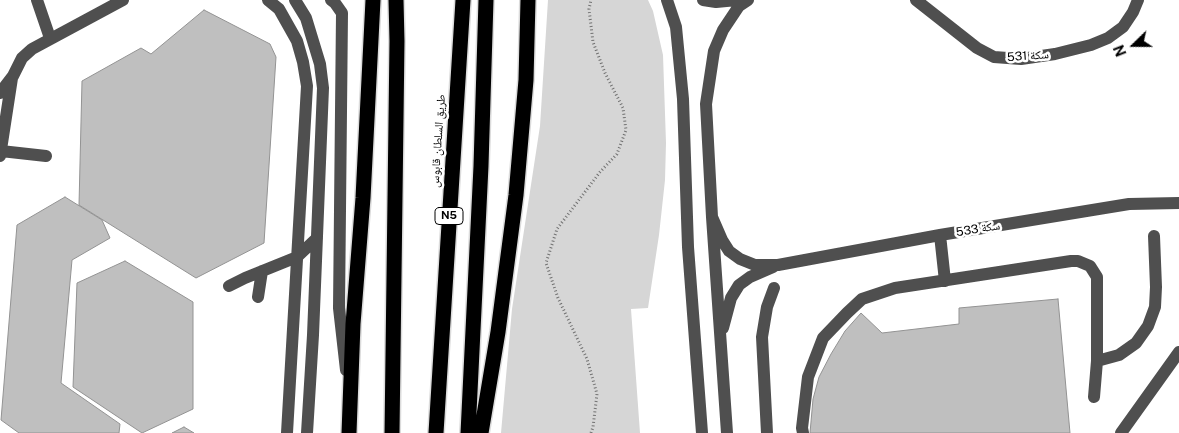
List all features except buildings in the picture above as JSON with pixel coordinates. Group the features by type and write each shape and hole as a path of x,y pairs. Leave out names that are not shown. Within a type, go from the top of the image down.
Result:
{"highway":[{"path":"349,433 353,324 363,198 374,0"},
{"path":"392,433 396,0"},
{"name":"طريق السلطان قابوس","path":"436,433 463,0"},
{"path":"468,433 486,0"},
{"path":"481,433 498,332 516,195 526,80 528,0"}],"street":[{"path":"37,0 50,38"},
{"path":"46,156 0,154 3,119 13,76 19,63 27,53 50,38 124,0"},
{"path":"268,0 279,9 297,40 304,62 307,86 287,433"},
{"path":"283,0 299,1 320,64 322,88 317,238 307,433"},
{"path":"331,0 342,13 339,308 350,407"},
{"path":"667,0 676,27 683,99 688,247 702,433"},
{"path":"703,0 716,2 737,0"},
{"path":"727,433 706,104 714,51 723,30 739,6 748,0"},
{"name":"سكة 531","path":"916,0 977,48 994,57 1021,59 1091,45 1108,38 1123,27 1138,0"},
{"path":"0,93 13,76"},
{"name":"سكة 533","path":"712,218 729,251 740,259 755,265 778,265 940,235 1129,204 1179,203"},
{"path":"940,235 945,281"},
{"path":"1097,361 1119,355 1136,343 1148,326 1155,307 1154,236"},
{"path":"229,286 297,258 317,238"},
{"path":"803,433 808,377 823,338 862,299 895,288 1071,261 1084,263 1094,271 1097,277 1097,361 1094,397"},
{"name":"سكة 533","path":"720,340 731,298 739,285 750,277 778,265"},
{"path":"258,297 262,271"},
{"path":"768,433 762,338 767,307 774,288"},
{"path":"1121,433 1179,352"}],"path":[{"path":"591,0 589,9 593,42 622,108 626,130 617,154 600,172 557,229 546,263 558,298 587,359 597,394 591,433"}],"shaded area":[{"path":"548,0 648,0 653,11 663,55 666,143 665,180 659,235 648,308 631,309 640,433 501,433 512,309 540,126"}]}
